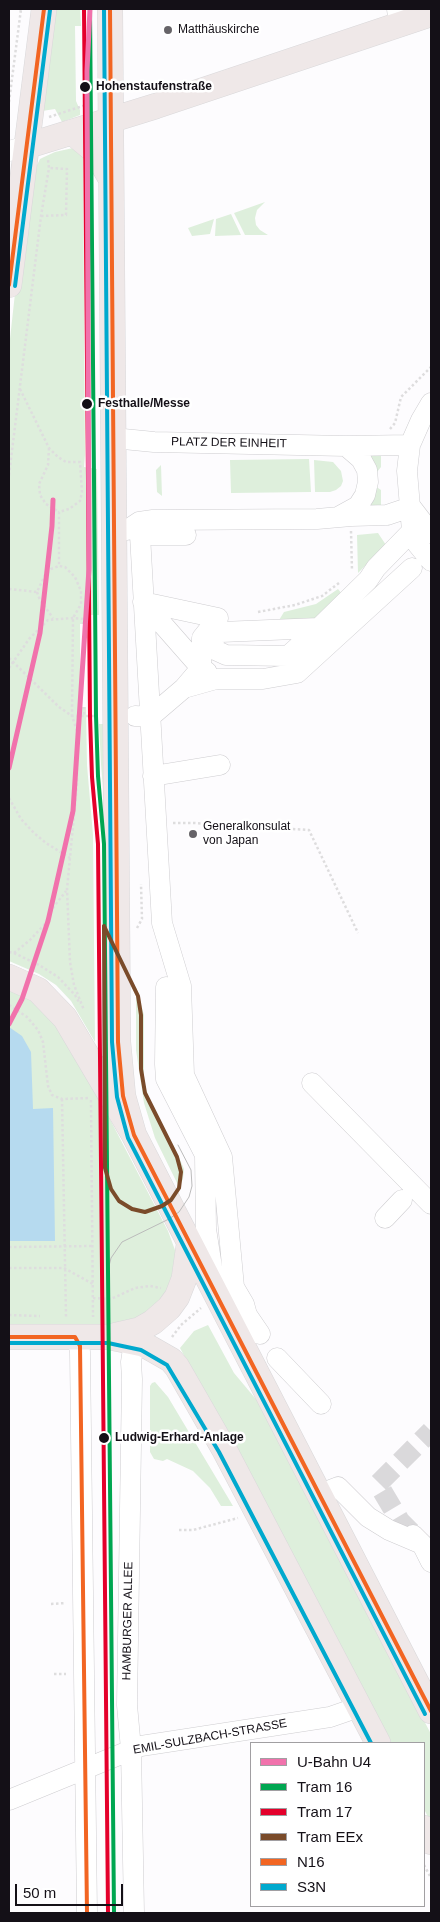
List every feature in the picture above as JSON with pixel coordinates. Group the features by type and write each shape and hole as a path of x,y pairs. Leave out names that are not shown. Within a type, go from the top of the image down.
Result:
{"main road":[{"path":"9,285 18,148 44,9"},
{"path":"110,9 118,1042 123,1096 134,1135"},
{"path":"18,148 110,121 398,16 431,14"},
{"path":"72,132 91,147 111,179"},
{"path":"9,977 38,990 65,1018 134,1135 189,1244 333,1488 431,1711"},
{"path":"148,1340 153,1322 169,1308 177,1297 184,1279 189,1244"},
{"path":"9,1337 86,1332 148,1340 171,1360 200,1407 377,1742"},
{"path":"425,1830 431,1842"}],"street":[{"path":"142,716 195,678 263,679 297,673 422,560 422,532 411,507 407,471 410,445 431,403"},
{"name":"PLATZ DER EINHEIT","path":"113,438 154,442 346,446 410,445"},
{"path":"344,524 365,495 368,482 367,470 361,459 346,446"},
{"path":"146,527 317,519 344,524 387,516 411,507"},
{"path":"114,550 129,528 139,522 146,527 186,535"},
{"path":"146,527 142,716 154,776 162,923 181,986 184,1075 222,1157 220,1295"},
{"path":"319,628 225,631 218,633 213,641 215,650 226,655 288,656 319,628 359,577 376,568 422,532"},
{"path":"359,577 387,572 416,551 422,560"},
{"path":"143,602 218,618 202,638 195,678"},
{"path":"143,602 195,678"},
{"path":"154,776 220,765"},
{"path":"166,988 166,1079 205,1155 204,1210 220,1295"},
{"path":"312,1083 381,1144 431,1204"},
{"path":"385,1218 402,1200"},
{"path":"189,1244 204,1210"},
{"path":"220,1295 244,1304 247,1315 260,1334"},
{"path":"86,1332 80,1352 87,1913"},
{"name":"HAMBURGER ALLEE","path":"134,1913 131,1749 127,1705 131,1362 148,1340"},
{"path":"277,1358 321,1404"},
{"path":"333,1488 338,1487 341,1489 359,1509 379,1524 423,1535 431,1562"},
{"name":"EMIL-SULZBACH-STRASSE","path":"9,1800 131,1749 158,1743 330,1717 359,1707"}],"path":[{"path":"9,102 21,9"},
{"path":"43,119 81,105 79,100"},
{"path":"9,474 41,216 49,168 67,169 66,215 41,216"},
{"path":"387,433 395,423 401,397 431,367"},
{"path":"20,389 49,448 66,462 80,462 82,492 80,501 69,509 59,512 46,504 40,495 39,484 48,465 49,448"},
{"path":"59,512 59,566"},
{"path":"344,524 359,577"},
{"path":"53,618 40,600 37,592 45,575 51,569 59,566 65,567 75,577 81,591 81,604 73,618 72,716 77,730 77,784 67,889 70,962 74,985 86,1014"},
{"path":"253,613 322,596 344,579"},
{"path":"9,589 37,592"},
{"path":"9,668 12,661 39,628 53,618 83,619 82,624"},
{"path":"9,658 60,707 72,716 90,716"},
{"path":"84,707 84,716"},
{"path":"9,798 21,819 34,833 46,844 70,858"},
{"path":"171,823 194,822 308,830 358,933"},
{"path":"14,953 44,925 53,908 67,889"},
{"path":"9,1005 27,1017 38,1030 43,1042 48,1086 52,1095 62,1099 90,1098"},
{"path":"86,1332 93,1298 90,1098 87,1090"},
{"path":"62,1099 64,1268 86,1332"},
{"path":"9,1248 93,1246"},
{"path":"9,1268 64,1268 93,1284"},
{"path":"93,1298 111,1299 135,1288 150,1286 169,1290"},
{"path":"148,1340 181,1325 220,1295"},
{"path":"179,1530 193,1530 243,1517"},
{"path":"51,1604 66,1603"},
{"path":"54,1674 66,1674"},
{"path":"425,1866 431,1878"}],"green space":[{"path":"52,9 80,9 81,26 75,26 76,101 80,115 62,122 55,109 42,111"},
{"path":"73,148 83,153 84,467 97,469 99,615 85,615 85,624 80,624 80,707 86,707 87,765 93,835 95,1042 71,1001 56,985 39,974 9,961 9,348 17,275 35,169 40,159 55,152"},
{"path":"265,202 257,210 255,218 256,225 268,235 245,235 234,213"},
{"path":"231,214 241,235 215,236 216,219"},
{"path":"214,219 210,234 192,236 188,228"},
{"path":"381,448 381,467 377,472 364,454"},
{"path":"309,459 311,492 231,493 230,460"},
{"path":"314,460 333,462 341,471 343,481 341,486 330,492 315,492"},
{"path":"161,465 162,496 157,492 156,470"},
{"path":"375,486 381,490 381,510 359,509"},
{"path":"378,533 386,545 358,573 357,535"},
{"path":"338,589 342,594 314,622 276,625 284,612 316,604"},
{"path":"99,724 107,724 104,803 101,764"},
{"path":"9,985 46,1008 87,1075 168,1231 175,1250 176,1268 166,1296 143,1317 112,1324 9,1325"},
{"path":"136,987 144,1015 144,1084 184,1169 183,1179 179,1187 155,1138 144,1103 136,1050"},
{"path":"208,1325 234,1373 265,1410 304,1492 431,1734 431,1823 425,1811 425,1742 388,1742 180,1348 194,1331"},
{"path":"155,1382 168,1397 233,1506 221,1506 210,1488 193,1471 167,1459 163,1461 154,1459 150,1452 150,1386"}],"water":[{"path":"9,1027 22,1036 31,1052 33,1109 53,1108 55,1241 9,1241"}],"tunnel":[{"path":"411,1532 400,1521 378,1484 431,1431"}],"tram line":[{"name":"17","path":"84,9 90,716 92,777 98,844 108,1913"},
{"name":"16","path":"90,9 96,716 98,776 104,844 114,1913"},
{"name":"EEx","path":"104,926 138,996 141,1015 141,1069 145,1093 177,1157 181,1172 179,1188 171,1200 162,1206 145,1212 132,1209 119,1201 111,1189 105,1168 104,926"},
{"path":"108,1270 111,1258 122,1242 169,1219 179,1212 189,1197 192,1186 191,1170 178,1145"}],"metro line":[{"name":"U4","path":"9,1024 22,999 48,921 73,811 89,569 87,71 90,9"},
{"name":"U4","path":"9,768 40,633 52,526 53,500"}],"transit line":[{"name":"N16","path":"9,285 44,9"},
{"name":"S3N","path":"104,9 112,1042 117,1097 128,1138 425,1714"},
{"name":"N16","path":"110,9 118,1042 123,1096 134,1135 431,1711"},
{"name":"S3N","path":"15,286 50,10"},
{"name":"N16","path":"9,1337 75,1337 80,1346 87,1913"},
{"name":"S3N","path":"9,1343 108,1343 141,1350 167,1365 219,1452 370,1742"}],"place":[{"name":"Matthäuskirche","path":"168,30"},
{"name":"Hohenstaufenstraße","path":"85,87"},
{"name":"Festhalle/Messe","path":"87,404"},
{"name":"Generalkonsulat von Japan","path":"193,834"},
{"name":"Ludwig-Erhard-Anlage","path":"104,1438"}]}
